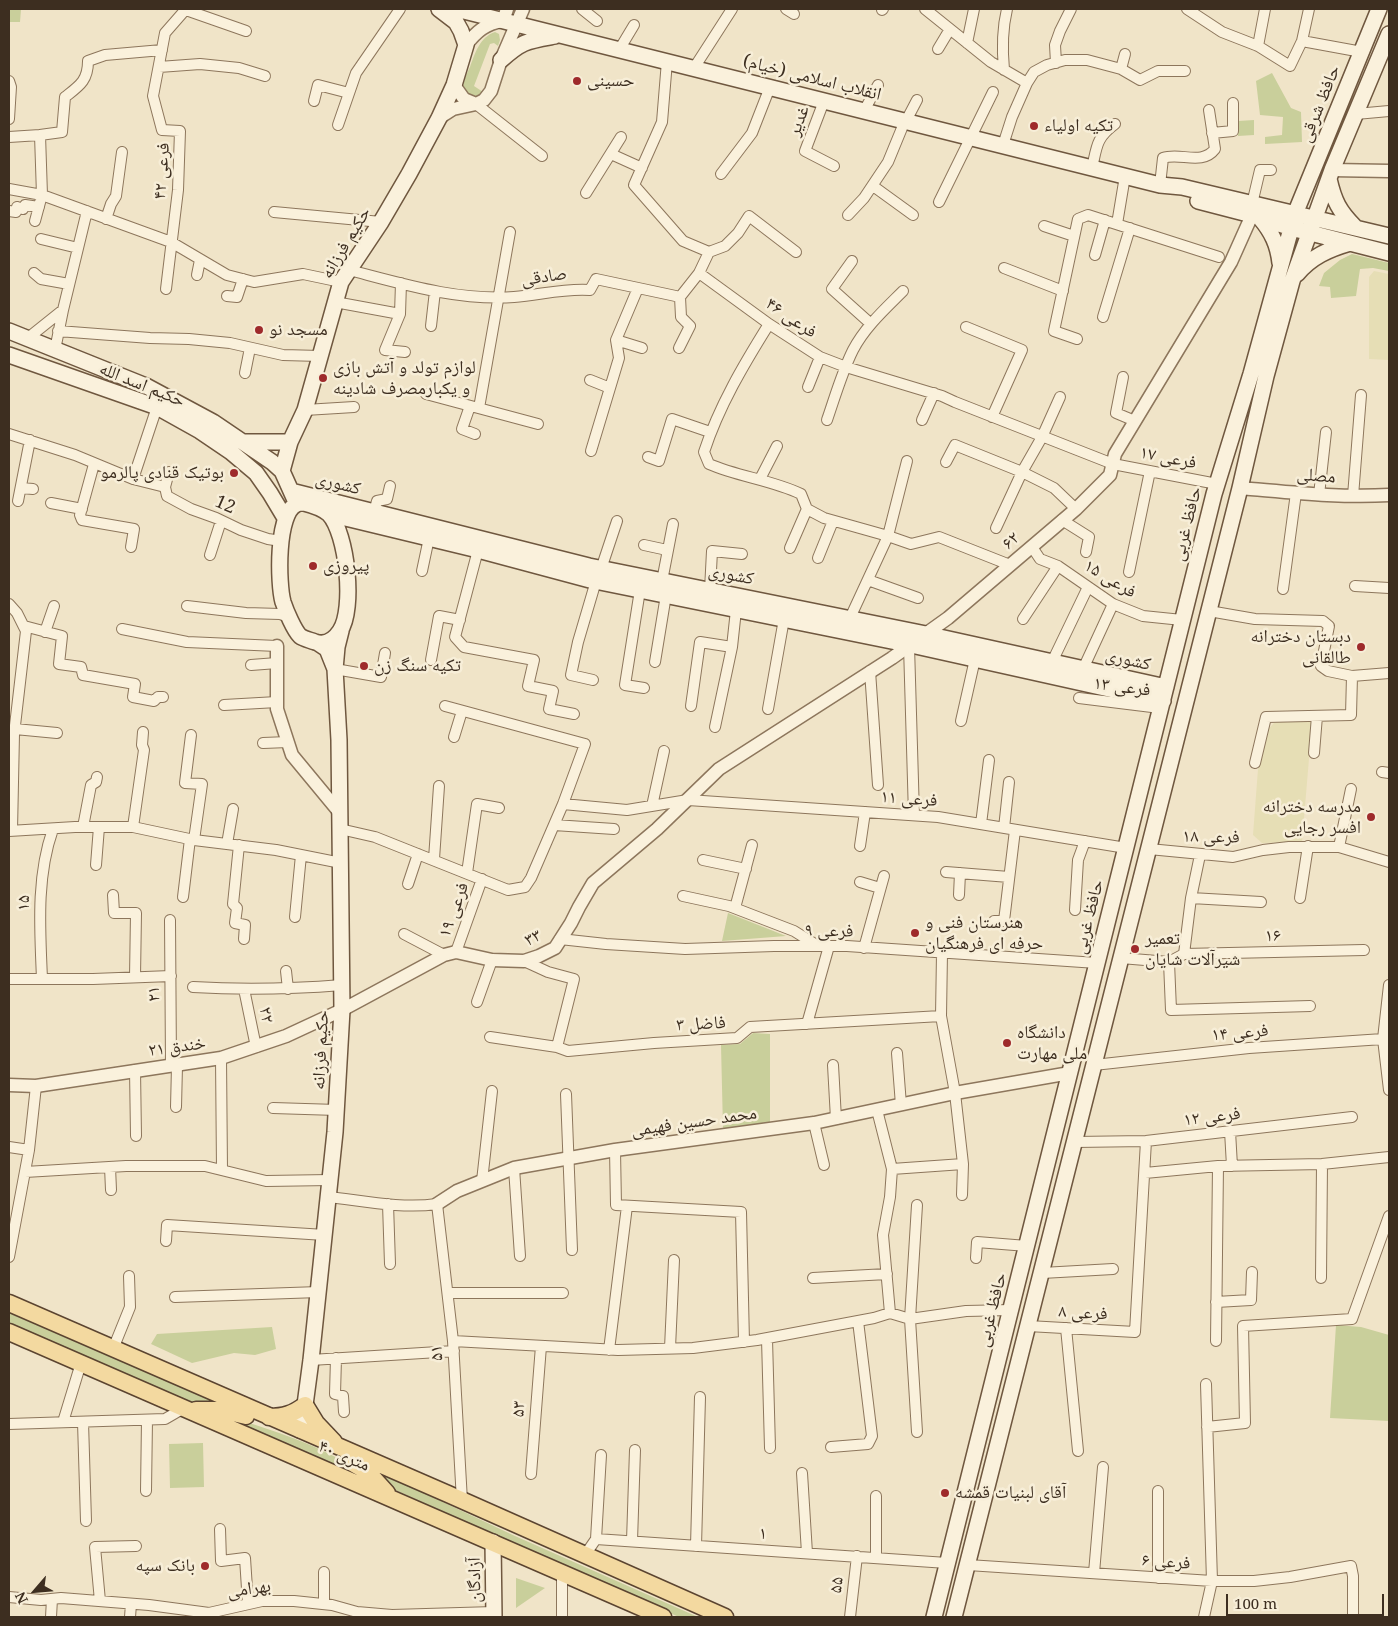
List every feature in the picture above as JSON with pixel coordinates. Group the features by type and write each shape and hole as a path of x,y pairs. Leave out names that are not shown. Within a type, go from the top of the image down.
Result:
{"main road":[{"path":"439,9 456,22 462,31 466,44"},
{"name":"انقلاب اسلامی (خیام)","path":"456,9 509,18 560,35 864,111 904,124 1003,145 1160,185 1182,187 1293,221 1354,236"},
{"name":"حافظ شرقی","path":"1293,221 1380,9"},
{"name":"حافظ شرقی","path":"1312,226 1389,34"},
{"path":"501,60 528,40 560,35"},
{"name":"حکیم فرزانه","path":"282,471 290,442 305,410 335,302 345,276 381,222 439,118 454,85 466,44"},
{"path":"1331,175 1333,198 1354,236 1389,253"},
{"path":"1281,266 1275,240 1259,211 1285,204 1307,186"},
{"name":"حافظ غربی","path":"934,1617 1182,620 1217,484 1251,374 1293,221"},
{"path":"954,1617 1149,850 1240,488 1266,376 1292,281 1312,226"},
{"path":"1292,281 1303,267 1318,256 1354,236 1389,236"},
{"name":"حکیم اسد الله","path":"9,331 146,386 213,422 272,462 282,471"},
{"name":"حکیم اسد الله","path":"9,355 157,408 200,431 231,452 256,473 285,518"},
{"path":"1251,374 1256,365 1262,364 1266,368 1266,376"},
{"path":"243,442 290,442"},
{"path":"282,471 294,498 285,518 281,540 278,570 283,601 289,617 301,636 327,649 335,669"},
{"name":"کشوری","path":"294,498 374,512 599,575 640,590 975,659 1162,704"},
{"name":"کشوری","path":"294,498 329,514 478,550 599,575 662,581 710,590 926,634 1083,669 1162,704"},
{"path":"329,514 340,534 346,561 348,587 347,613 337,647 335,669"},
{"path":"318,643 332,642 341,630"},
{"name":"حکیم فرزانه","path":"300,1430 312,1360 325,1235 336,1110 342,1010 340,740 335,669"},
{"path":"1162,704 1162,727 1167,731 1179,729"},
{"path":"1150,751 1160,748 1172,757"},
{"path":"1033,1223 1053,1230"},
{"name":"۴۰ متری","path":"9,1303 725,1617"},
{"name":"۴۰ متری","path":"9,1332 663,1617"},
{"path":"269,1418 294,1414 305,1405 316,1423 341,1448"},
{"path":"184,1408 204,1411 221,1410 286,1432 300,1430 305,1440 338,1455 368,1472 391,1498"},
{"name":"آزادگان","path":"493,1542 494,1614"}],"street":[{"path":"186,9 246,31"},
{"name":"فرعی ۴۲","path":"171,242 178,190 180,131 162,130 153,96 165,33 186,9"},
{"path":"338,125 356,73 400,9"},
{"path":"466,44 482,28 493,22 509,18 523,9"},
{"path":"582,9 598,20"},
{"path":"694,68 731,9"},
{"path":"925,9 991,62 1027,83"},
{"path":"967,43 974,9"},
{"path":"1004,70 1002,49 1003,25 1007,9"},
{"path":"1056,63 1055,45 1060,30 1072,9"},
{"path":"1187,9 1222,32 1258,46 1290,66 1302,41 1309,9"},
{"path":"1205,21 1208,9"},
{"path":"1258,46 1265,9"},
{"path":"439,118 453,109 476,104 484,100 491,91 501,60 509,18"},
{"path":"619,50 634,26"},
{"path":"938,49 950,29"},
{"path":"1302,41 1362,52"},
{"path":"9,137 62,132 65,97 82,83 88,71 88,61 105,56 162,50"},
{"path":"1121,69 1125,54"},
{"path":"1003,145 1012,117 1034,72 1056,63 1065,60 1087,60 1121,69 1140,80 1158,71 1185,71"},
{"path":"667,62 662,122 634,185 683,241 709,252 725,246 738,233 749,216 796,252"},
{"path":"158,68 200,64 239,68 265,76"},
{"path":"9,81 9,119"},
{"path":"314,101 318,85 349,93"},
{"path":"454,85 464,99 476,104 542,156"},
{"path":"864,111 878,85"},
{"path":"721,174 752,133 770,87"},
{"path":"939,202 992,92"},
{"path":"848,215 873,186 888,162 904,124 917,100"},
{"name":"غدیر","path":"824,101 805,151 834,166"},
{"path":"1212,133 1233,131 1233,103"},
{"path":"1160,185 1162,158 1168,156 1199,158 1210,155 1215,149 1209,110"},
{"path":"1356,114 1389,111"},
{"path":"1092,168 1098,142 1104,132 1115,124"},
{"path":"35,221 42,194 40,135"},
{"path":"586,192 621,137"},
{"path":"106,219 116,196 122,152"},
{"path":"611,154 642,168"},
{"path":"1259,211 1260,170 1271,170"},
{"path":"1331,175 1389,171"},
{"path":"1117,224 1125,176"},
{"path":"873,186 913,215"},
{"path":"9,189 42,194 171,242 227,275 243,280 237,297 227,296"},
{"path":"9,211 16,212 17,208 23,209 25,205 39,207"},
{"name":"۶۲","path":"688,800 719,769 910,645 948,618 1032,547 1110,475 1115,454 1259,211"},
{"path":"55,350 87,212"},
{"path":"274,212 381,222"},
{"path":"1077,339 1054,331 1078,219 1088,214 1220,257"},
{"path":"1095,255 1105,220"},
{"path":"1044,226 1074,236"},
{"path":"1103,317 1130,228"},
{"path":"475,434 462,429 474,407 510,232"},
{"path":"41,239 78,248"},
{"path":"166,290 171,242"},
{"path":"680,348 690,326 681,317 680,297 699,273 709,252"},
{"path":"197,275 200,260"},
{"path":"852,262 832,289 871,324"},
{"path":"1004,268 1063,290"},
{"path":"34,273 41,279 69,284"},
{"name":"فرعی ۴۶","path":"699,273 769,324 820,357 846,367 934,393 1113,464"},
{"name":"صادقی","path":"243,280 254,282 303,274 345,276 401,283 457,296 514,297 575,288 590,290 596,278 680,297"},
{"path":"401,283 400,314 385,350 405,352"},
{"path":"591,450 619,358 616,340 638,288"},
{"path":"431,326 435,291"},
{"path":"827,420 854,349 871,324 903,291"},
{"path":"335,302 400,314"},
{"path":"28,338 63,310"},
{"path":"769,324 744,364 710,432 704,452 709,464 726,471 785,486 801,494 807,509 824,518 910,544 939,537 1010,566"},
{"path":"966,327 1022,350 992,417"},
{"path":"58,331 150,338 189,338 230,343 283,355 320,356"},
{"path":"616,340 642,348"},
{"path":"245,372 250,348"},
{"path":"808,387 820,357"},
{"path":"1122,377 1116,413 1135,421"},
{"path":"590,380 610,388"},
{"path":"922,420 934,393"},
{"path":"426,394 538,424"},
{"path":"1353,496 1361,394"},
{"path":"996,528 1060,397"},
{"path":"305,410 354,407"},
{"path":"133,479 157,408"},
{"path":"648,457 658,460 672,419 710,432"},
{"path":"1319,495 1326,432"},
{"path":"9,434 75,455 133,479 165,488 169,472"},
{"path":"18,500 30,440"},
{"path":"946,462 955,445 1022,472 1054,488 1076,508"},
{"path":"760,479 778,446"},
{"path":"850,618 888,536 907,461"},
{"path":"94,464 80,515 82,520 134,528 131,546"},
{"name":"فرعی ۱۷","path":"1113,464 1217,484"},
{"path":"1129,572 1150,471"},
{"path":"374,512 377,501 387,498 390,486"},
{"path":"21,488 33,490"},
{"name":"12","path":"165,488 167,496 191,509 250,533 268,539 281,540"},
{"name":"مصلی","path":"1240,488 1319,495 1389,495"},
{"path":"1284,589 1296,493"},
{"path":"51,503 82,509"},
{"path":"790,548 807,509"},
{"path":"818,558 833,520"},
{"path":"1062,520 1089,537 1086,552"},
{"path":"210,556 221,521"},
{"path":"593,680 571,675 578,642 617,521"},
{"path":"662,581 672,524"},
{"path":"422,571 429,538"},
{"path":"644,545 667,550"},
{"name":"فرعی ۱۵","path":"1032,547 1040,559 1058,566 1112,604 1143,616 1182,620"},
{"path":"478,550 455,637 464,647 534,660 528,686 553,691 549,709 574,714"},
{"path":"710,590 712,551 742,554"},
{"path":"1023,619 1058,566"},
{"path":"868,580 918,598"},
{"path":"1355,586 1389,588"},
{"path":"1052,662 1088,587"},
{"path":"640,590 625,684 644,688"},
{"path":"655,662 666,596"},
{"path":"9,604 17,613 26,631 15,729 10,831 83,827 133,827 192,839 239,845 341,863"},
{"path":"1083,669 1112,604"},
{"path":"45,632 54,606"},
{"path":"187,606 246,613 280,614 289,617"},
{"path":"715,727 732,648 736,610"},
{"path":"1209,611 1255,619 1323,621 1329,626 1321,666 1328,671 1352,676 1389,673"},
{"path":"431,660 439,616 460,620"},
{"path":"768,709 784,619"},
{"path":"24,626 62,636 59,664 81,667 84,675 135,684 133,697 154,701 158,697 163,697"},
{"path":"122,629 187,642 277,646 277,709 292,755 340,813"},
{"path":"691,706 700,642 732,648"},
{"path":"910,645 914,815"},
{"path":"335,669 381,677 385,653"},
{"path":"961,721 975,659"},
{"path":"251,665 277,663"},
{"path":"870,671 878,785"},
{"path":"1255,763 1266,717 1351,716 1352,676"},
{"name":"فرعی ۱۳","path":"1079,698 1162,704"},
{"path":"224,704 277,702"},
{"path":"340,829 375,837 508,890 525,887 532,878 554,826 585,744 445,706"},
{"path":"454,737 462,712"},
{"path":"1314,753 1317,716"},
{"path":"15,729 57,733"},
{"path":"133,827 144,750 142,746 143,732"},
{"path":"183,897 202,784 185,784 191,735"},
{"path":"263,743 288,742"},
{"path":"652,806 664,751"},
{"path":"981,824 990,760"},
{"path":"83,827 91,785 96,782 97,777"},
{"path":"994,920 1004,921 1009,877 1010,782"},
{"path":"434,860 439,786"},
{"path":"1339,847 1351,789"},
{"name":"فرعی ۱۱","path":"563,804 627,810 688,800 914,815 938,817 1126,848"},
{"name":"۳۳","path":"450,953 492,960 524,961 555,948 593,883 657,830 688,800"},
{"path":"467,873 477,804 499,808"},
{"path":"227,844 233,809"},
{"path":"860,846 865,812"},
{"path":"554,826 614,829"},
{"path":"96,864 99,827"},
{"name":"۱۵","path":"42,979 40,894 46,848 53,829"},
{"path":"1075,910 1078,860 1085,841"},
{"path":"239,845 233,904 237,908 236,923 245,925 244,939"},
{"path":"735,908 752,845"},
{"path":"1300,898 1308,846"},
{"name":"فرعی ۱۸","path":"1149,850 1233,857 1264,850 1308,846 1339,847 1389,862"},
{"path":"408,884 418,854"},
{"path":"295,917 301,855"},
{"path":"1200,855 1177,958 1171,1010 1310,1006"},
{"path":"704,860 746,869"},
{"path":"946,872 1009,877"},
{"path":"959,895 960,873"},
{"path":"864,948 884,876"},
{"name":"فرعی ۱۹","path":"450,953 482,879"},
{"path":"860,882 880,888"},
{"path":"113,895 114,913 136,913 135,977"},
{"path":"683,896 735,908 794,931 818,946"},
{"path":"1191,898 1261,902"},
{"name":"۲۱","path":"170,920 176,1107"},
{"path":"404,934 450,953"},
{"name":"فرعی ۹","path":"560,939 685,949 829,946 1097,963"},
{"path":"807,1024 829,946"},
{"name":"۱۶","path":"1121,958 1177,958 1364,950"},
{"path":"342,1010 450,953"},
{"path":"942,953 941,1016 955,1094 963,1164 962,1195"},
{"path":"477,1002 492,960"},
{"path":"524,961 548,972 574,978 557,1047"},
{"path":"286,971 288,989"},
{"path":"9,979 171,976"},
{"path":"1389,985 1386,1039 1389,1090"},
{"path":"193,987 288,989 342,986"},
{"name":"۲۲","path":"244,989 256,1047"},
{"name":"۲۱ خندق","path":"9,1085 36,1086 221,1058 286,1036 342,1010"},
{"name":"فاضل ۳","path":"490,1037 557,1047 568,1051 654,1042 737,1038 750,1028 941,1016"},
{"name":"فرعی ۱۴","path":"1094,1065 1249,1048 1386,1039"},
{"path":"897,1053 901,1105"},
{"path":"221,1058 222,1170"},
{"path":"833,1065 836,1119"},
{"path":"135,1070 136,1136"},
{"name":"محمد حسین فهیمی","path":"328,1197 388,1204 422,1206 437,1204 457,1191 514,1168 615,1150 814,1123 1070,1073"},
{"path":"9,1257 29,1150 36,1086"},
{"path":"482,1181 492,1091"},
{"path":"566,1094 572,1250"},
{"path":"273,1108 336,1110"},
{"path":"877,1110 892,1169 890,1196 883,1235 890,1313"},
{"name":"فرعی ۱۲","path":"1075,1142 1146,1141 1352,1117"},
{"path":"814,1123 824,1165"},
{"path":"1230,1131 1232,1166"},
{"path":"1146,1141 1144,1173 1218,1166 1322,1164 1389,1157"},
{"path":"9,1147 29,1150"},
{"path":"615,1150 616,1205 741,1212 744,1342"},
{"path":"892,1169 963,1164"},
{"path":"1321,1278 1322,1164"},
{"path":"24,1172 110,1167 205,1166 266,1182 330,1180"},
{"path":"1216,1341 1218,1166"},
{"path":"110,1167 111,1190"},
{"path":"514,1168 520,1256"},
{"name":"فرعی ۸","path":"1028,1326 1135,1332 1144,1173"},
{"path":"388,1204 390,1264"},
{"name":"۵۱","path":"437,1204 454,1346 462,1501"},
{"path":"917,1205 910,1319 917,1432"},
{"path":"608,1350 627,1206"},
{"path":"1207,1427 1244,1423 1243,1326 1352,1319 1389,1216"},
{"path":"166,1241 166,1225 325,1235"},
{"path":"976,1258 977,1242 1027,1246"},
{"path":"670,1348 674,1260"},
{"path":"1042,1273 1113,1269"},
{"path":"1216,1302 1251,1300 1252,1272"},
{"path":"813,1278 887,1274"},
{"path":"113,1349 130,1307 129,1276"},
{"path":"175,1297 319,1292"},
{"path":"448,1293 563,1293"},
{"path":"312,1360 454,1346 540,1346 608,1350 693,1348 744,1342 858,1322 890,1313 910,1319 966,1311 1011,1310"},
{"path":"831,1447 868,1444 872,1436 858,1322"},
{"path":"1066,1328 1078,1451"},
{"path":"767,1338 770,1448"},
{"name":"۵۳","path":"531,1474 540,1346"},
{"path":"336,1358 335,1394 343,1396 344,1412"},
{"path":"63,1422 80,1363"},
{"path":"1204,1617 1212,1581 1206,1384"},
{"path":"696,1546 700,1397"},
{"path":"9,1424 165,1419 184,1408"},
{"path":"146,1491 147,1420"},
{"path":"83,1422 86,1521"},
{"path":"632,1541 635,1450"},
{"path":"585,1555 596,1539 601,1455"},
{"path":"1094,1573 1103,1467"},
{"path":"802,1473 807,1553"},
{"path":"1158,1491 1158,1578"},
{"path":"876,1496 876,1558"},
{"path":"220,1529 221,1561 245,1558 248,1604"},
{"name":"۱","path":"596,1539 947,1562"},
{"path":"100,1601 95,1547 136,1546"},
{"name":"۵۵","path":"850,1617 857,1556"},
{"name":"فرعی ۶","path":"968,1565 1212,1581 1254,1581 1290,1577 1351,1566 1353,1576 1353,1617"},
{"path":"324,1572 324,1604"},
{"path":"562,1574 562,1617"},
{"name":"بهرامی","path":"9,1597 41,1600 61,1598 100,1601 208,1615 262,1601 294,1601 324,1604 345,1613 429,1616 494,1614"},
{"path":"51,1617 52,1599"},
{"path":"130,1617 131,1604"}],"shaded area":[{"path":"1374,271 1389,274 1389,360 1369,359 1369,277"},
{"path":"1308,720 1312,723 1302,842 1262,843 1253,835 1258,769 1269,728 1278,722"}],"green space":[{"path":"9,9 21,9 20,22 9,22"},
{"path":"495,32 499,34 498,46 494,43 490,44 474,86 483,92 478,97 468,96 463,84 474,56 485,38"},
{"path":"1272,73 1291,108 1301,112 1302,142 1265,144 1265,137 1282,135 1283,117 1260,115 1256,81"},
{"path":"1254,120 1254,135 1238,136 1238,121"},
{"path":"1352,254 1389,263 1389,271 1373,268 1360,269 1356,296 1331,298 1330,287 1319,286 1324,273 1340,260"},
{"path":"728,913 786,936 722,941"},
{"path":"753,1033 770,1034 770,1122 723,1129 721,1045 740,1044"},
{"path":"9,1313 225,1404 195,1404 9,1327"},
{"path":"1336,1325 1361,1327 1389,1335 1389,1421 1330,1418"},
{"path":"272,1327 276,1349 255,1355 234,1353 192,1363 151,1344 157,1334"},
{"path":"231,1417 312,1445 357,1470 373,1486 225,1420"},
{"path":"203,1443 204,1487 170,1488 169,1444"},
{"path":"375,1470 515,1536 698,1617 679,1617 393,1489"},
{"path":"516,1578 545,1588 516,1608"}],"place":[{"name":"حسینی","path":"577,81"},
{"name":"تکیه اولیاء","path":"1034,126"},
{"name":"مسجد نو","path":"259,330"},
{"name":"لوازم تولد و آتش بازی و یکبارمصرف شادینه","path":"323,378"},
{"name":"بوتیک قنادی پالرمو","path":"234,473"},
{"name":"پیروزی","path":"313,566"},
{"name":"دبستان دخترانه طالقانی","path":"1361,647"},
{"name":"تکیه سنگ زن","path":"364,666"},
{"name":"مدرسه دخترانه افسر رجایی","path":"1371,817"},
{"name":"هنرستان فنی و حرفه ای فرهنگیان","path":"915,933"},
{"name":"تعمیر شیرآلات شایان","path":"1135,949"},
{"name":"دانشگاه ملی مهارت","path":"1007,1043"},
{"name":"آقای لبنیات قمشه","path":"945,1493"},
{"name":"بانک سپه","path":"205,1566"}]}
